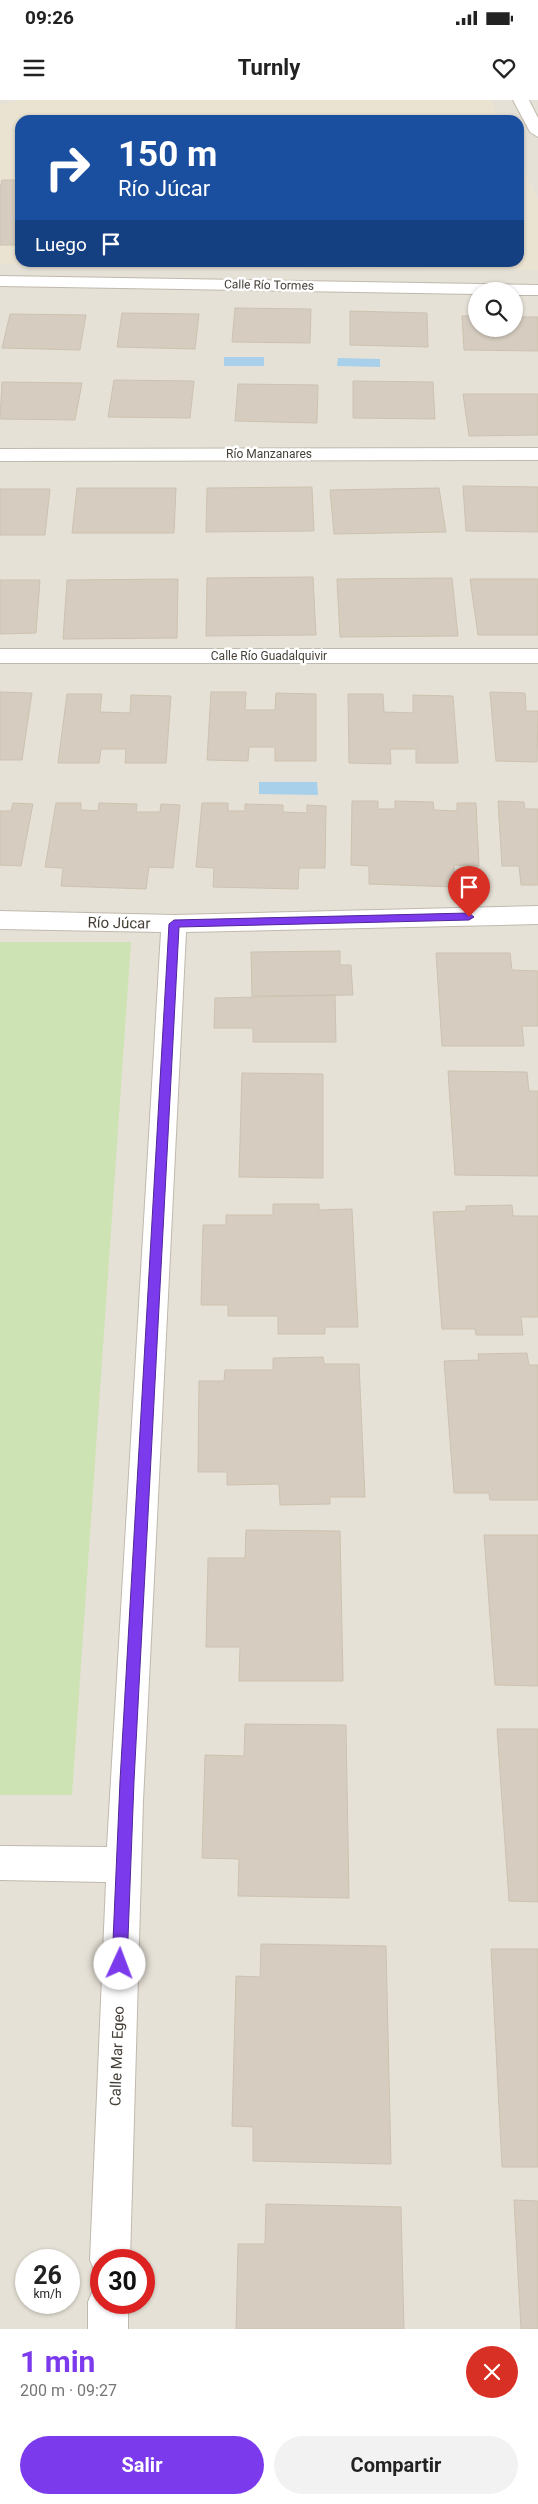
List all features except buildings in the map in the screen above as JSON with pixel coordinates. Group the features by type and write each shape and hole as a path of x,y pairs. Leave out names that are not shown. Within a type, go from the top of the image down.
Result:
{"street":[{"path":"521,100 538,132"},
{"name":"Calle Río Tormes","path":"0,281 538,290"},
{"name":"Río Manzanares","path":"0,455 538,454"},
{"name":"Calle Río Guadalquivir","path":"0,656 538,656"},
{"name":"Río Júcar","path":"0,920 174,924 538,915"},
{"name":"Calle Mar Egeo","path":"110,2249 123,1865 174,924"},
{"path":"0,1863 123,1865"},
{"path":"108,2314 108,2329"}],"shaded area":[{"path":"0,100 538,100 538,2329 0,2329"},
{"path":"18,100 491,100 497,115 15,115 15,264 0,264 0,105"},
{"path":"524,170 538,199 538,270 269,267 524,267"}],"green space":[{"path":"0,942 131,942 72,1795 0,1795"}],"water":[{"path":"224,357 264,357 264,366 224,366"},
{"path":"338,358 380,359 380,367 337,366"},
{"path":"259,782 317,782 318,795 259,794"}],"route":[{"path":"120,1964 127,1781 174,924 469,917"}]}
